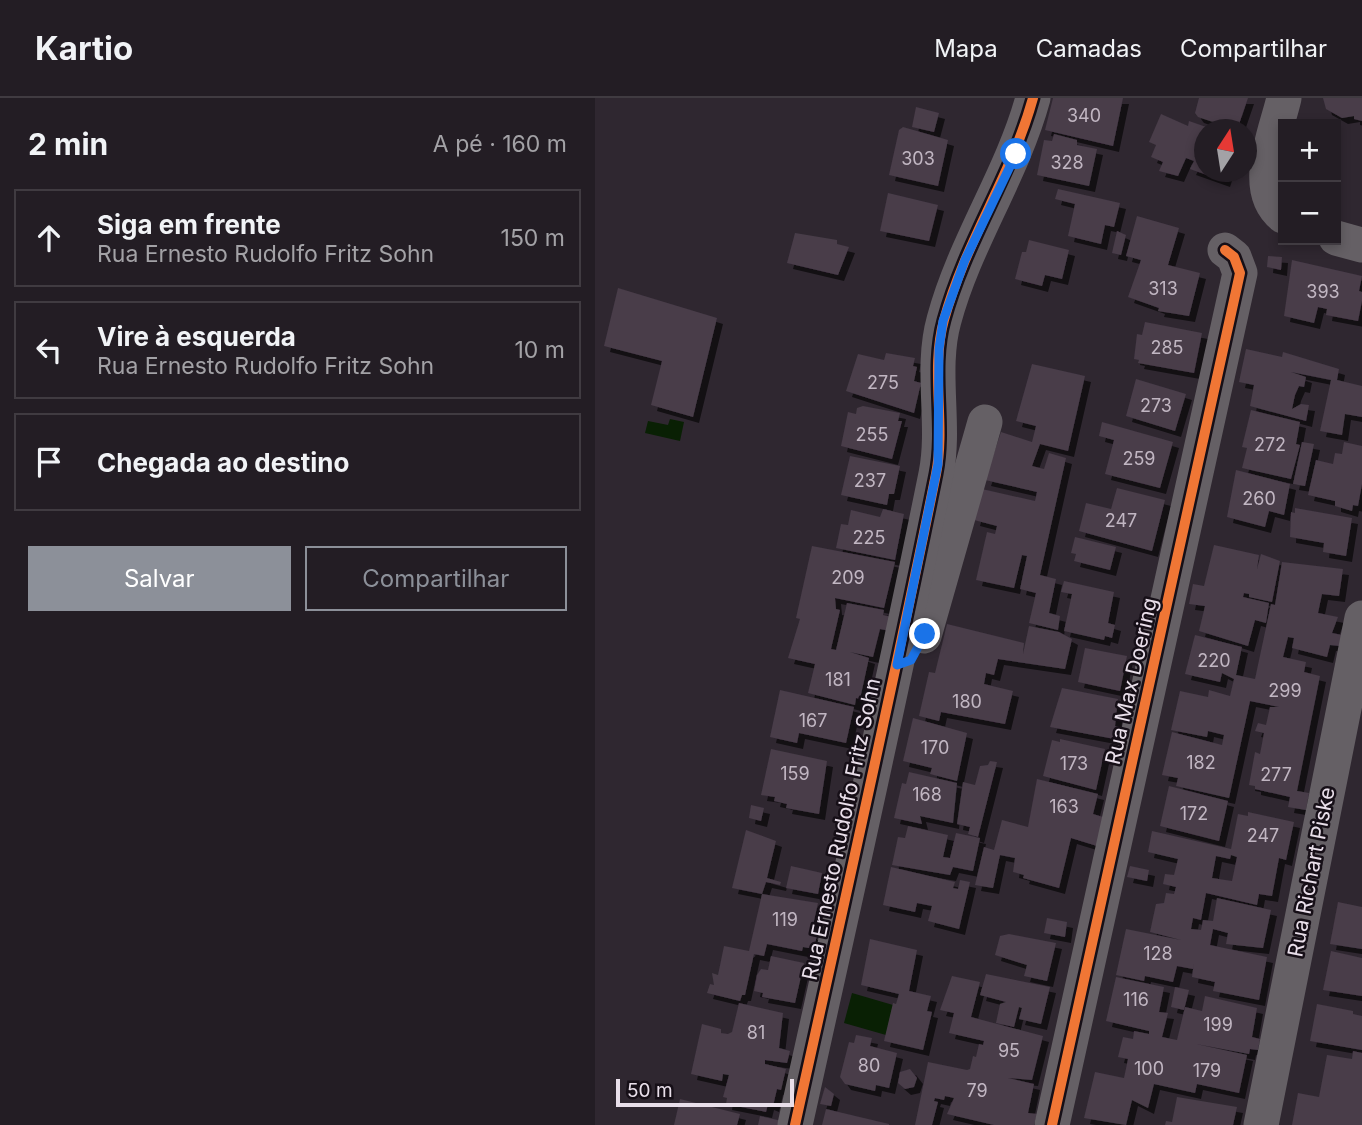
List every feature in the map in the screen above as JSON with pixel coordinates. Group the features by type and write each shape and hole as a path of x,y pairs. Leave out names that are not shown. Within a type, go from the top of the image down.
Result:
{"street":[{"name":"Rua Ernesto Rudolfo Fritz Sohn","path":"795,1125 897,665 938,464 939,349 943,321 965,260 1016,154 1033,98"},
{"path":"1278,212 1265,184 1284,98"},
{"path":"1341,239 1362,245"},
{"name":"Rua Max Doering","path":"1052,1125 1240,273 1234,257 1226,250"},
{"name":"Rua Ernesto Rudolfo Fritz Sohn","path":"897,665 911,660 925,634 985,422"},
{"name":"Rua Richart Piske","path":"1261,1125 1362,618"}],"shaded area":[{"path":"670,419 684,422 680,441 645,433 648,421 668,425"},
{"path":"852,993 893,1005 886,1035 844,1023"}],"building":[{"path":"1053,98 1123,98 1113,146 1045,130"},
{"path":"1199,98 1248,98 1241,119 1204,119 1195,113"},
{"path":"1323,98 1362,98 1362,121 1354,119 1354,116 1342,118 1326,109"},
{"path":"916,107 939,113 934,132 912,127"},
{"path":"1161,114 1188,126 1189,121 1194,123 1194,161 1186,158 1178,176 1159,171 1163,162 1151,157 1156,145 1149,142"},
{"path":"903,127 948,140 938,186 889,175 899,130"},
{"path":"1054,134 1077,140 1077,145 1097,149 1089,186 1037,175 1044,140 1052,141"},
{"path":"1058,189 1120,203 1114,227 1105,225 1101,244 1068,236 1075,204 1055,199"},
{"path":"888,193 938,205 929,241 880,231"},
{"path":"1137,216 1179,228 1168,265 1200,273 1189,316 1158,311 1159,308 1128,297 1141,260 1126,256"},
{"path":"1117,231 1126,235 1121,255 1112,253"},
{"path":"795,233 837,240 837,244 849,247 838,275 787,263"},
{"path":"1029,240 1069,250 1062,279 1045,275 1042,286 1015,279 1022,252 1026,252"},
{"path":"1268,256 1282,257 1281,270 1267,267"},
{"path":"1292,260 1362,276 1359,291 1362,292 1362,301 1358,321 1326,315 1327,309 1318,307 1314,323 1284,316"},
{"path":"618,288 717,318 693,417 651,405 662,361 604,346"},
{"path":"1145,322 1202,333 1194,373 1138,363 1139,360 1134,359 1137,334 1142,335"},
{"path":"1246,349 1282,357 1283,352 1339,369 1337,380 1362,386 1362,417 1345,414 1342,435 1320,431 1331,380 1291,372 1306,377 1304,387 1299,386 1295,395 1292,409 1301,404 1309,405 1306,421 1250,406 1254,385 1239,382"},
{"path":"886,353 915,358 913,366 917,367 914,381 921,383 914,413 846,391 858,354 884,360"},
{"path":"1032,364 1085,376 1068,451 1040,444 1032,466 1044,469 1049,453 1066,458 1040,575 1056,579 1049,613 1060,616 1058,630 1029,623 1036,593 1020,589 1027,556 1022,555 1014,588 976,580 987,532 995,534 997,526 974,520 982,489 1035,501 1037,492 985,480 1001,432 1032,442 1036,426 1016,421"},
{"path":"1136,379 1186,394 1175,431 1126,416"},
{"path":"863,406 900,413 898,421 902,421 892,459 841,446 848,412 856,414 857,408"},
{"path":"1251,410 1300,422 1296,444 1300,445 1291,479 1242,468 1247,448 1242,447"},
{"path":"1102,422 1173,442 1160,488 1105,474 1114,440 1099,436"},
{"path":"1302,442 1314,444 1305,486 1293,484"},
{"path":"1344,442 1362,446 1362,484 1358,506 1353,505 1352,511 1335,506 1335,501 1308,495 1316,460 1333,464 1335,453 1342,454"},
{"path":"850,456 900,466 894,494 889,494 887,505 841,495"},
{"path":"1236,470 1290,484 1284,515 1269,511 1265,527 1227,517"},
{"path":"1117,488 1165,500 1152,551 1079,531 1086,503 1111,509"},
{"path":"1295,508 1352,518 1346,556 1323,552 1324,543 1290,537 1291,512 1295,513"},
{"path":"883,509 904,514 895,560 836,548 841,524 848,525 851,510 880,517"},
{"path":"1075,537 1116,547 1110,570 1074,561 1076,554 1071,553"},
{"path":"1214,545 1259,555 1257,569 1261,554 1280,561 1272,602 1249,597 1249,594 1244,593 1243,597 1269,603 1266,623 1255,620 1248,646 1199,631 1205,606 1189,604 1193,584 1204,586"},
{"path":"812,546 895,562 884,608 835,598 836,609 840,610 831,649 836,650 847,603 884,610 883,615 892,617 890,631 880,629 873,657 850,652 869,658 860,699 856,698 855,705 808,693 815,664 788,658 800,619 796,618"},
{"path":"1282,562 1343,569 1339,596 1322,594 1318,613 1338,617 1332,633 1342,635 1340,646 1330,645 1327,657 1292,648 1294,638 1288,637 1283,657 1306,662 1304,672 1320,676 1297,791 1309,793 1306,810 1288,807 1290,797 1255,789 1255,786 1249,785 1255,752 1260,754 1264,733 1255,731 1258,723 1266,725 1270,707 1279,707 1250,701 1229,798 1176,786 1178,778 1162,775 1172,732 1222,745 1224,735 1208,731 1207,737 1171,730 1180,691 1208,697 1209,690 1230,696 1234,679 1222,673 1220,682 1185,674 1195,635 1242,647 1236,675 1255,679 1271,604 1275,605"},
{"path":"1064,581 1114,592 1108,623 1115,625 1112,638 1105,636 1104,640 1064,631 1072,594 1061,592"},
{"path":"947,624 1024,643 1023,654 1029,626 1059,632 1072,639 1065,669 998,659 994,675 986,673 984,684 1013,691 1005,724 941,712 939,721 919,716 929,672 935,673"},
{"path":"1085,648 1127,656 1120,691 1078,682"},
{"path":"1062,688 1118,699 1115,726 1123,728 1120,740 1050,727"},
{"path":"780,690 854,707 846,743 799,733 797,743 770,737"},
{"path":"913,718 967,733 957,781 930,774 932,768 903,761"},
{"path":"1060,739 1105,749 1096,790 1043,776 1052,740 1060,742"},
{"path":"771,749 827,761 819,814 786,808 787,804 774,801 775,797 761,795"},
{"path":"990,761 997,762 978,837 968,834 970,827 957,824 963,782 975,785 980,766 988,765"},
{"path":"909,772 957,783 953,823 920,816 922,824 894,818 902,783 906,784"},
{"path":"1037,779 1098,794 1093,814 1103,817 1097,846 1071,838 1059,888 1023,878 1024,875 1013,872 1015,858 1000,855 993,888 975,885 984,847 994,850 1002,820 1028,827"},
{"path":"1169,786 1228,801 1219,841 1160,826"},
{"path":"751,805 764,808 761,821 749,818"},
{"path":"1248,812 1294,822 1286,860 1279,858 1272,896 1259,894 1257,905 1206,893 1201,920 1193,918 1191,929 1201,930 1203,920 1213,921 1217,898 1271,910 1263,948 1226,944 1228,933 1213,929 1210,945 1267,957 1259,1000 1213,991 1215,982 1192,977 1194,962 1193,969 1177,966 1173,982 1145,976 1144,981 1116,975 1126,929 1181,940 1150,932 1156,904 1164,903 1166,893 1174,894 1176,887 1163,884 1165,874 1174,875 1178,859 1148,852 1152,831 1231,849 1238,814 1248,816","holes":["1231,855 1237,857 1232,881 1212,878 1216,856 1230,859"]},
{"path":"908,826 948,835 943,857 950,858 956,833 980,838 973,871 953,867 950,875 892,865 898,837 905,838"},
{"path":"746,830 776,841 767,878 781,882 780,885 766,882 762,894 732,888"},
{"path":"791,866 822,873 818,894 786,888"},
{"path":"1130,866 1149,870 1147,881 1127,877"},
{"path":"891,867 955,882 953,888 958,889 960,880 970,882 959,929 928,921 932,906 917,903 915,912 883,905"},
{"path":"762,894 818,903 811,934 817,935 814,949 803,947 802,951 767,944 764,956 754,954 745,995 742,995 740,1001 707,993 710,984 714,985 712,973 718,975 724,946 749,951"},
{"path":"1338,902 1362,907 1362,949 1330,944"},
{"path":"1047,918 1067,922 1065,937 1044,933"},
{"path":"1009,934 1056,943 1047,981 1024,976 1027,965 995,955 1000,936"},
{"path":"870,939 917,950 909,991 931,996 927,1011 932,1012 923,1050 884,1041 893,1003 896,1004 899,994 861,985"},
{"path":"1331,951 1362,958 1362,996 1323,990"},
{"path":"771,956 804,963 795,1003 762,997 763,993 754,991 757,975 761,969 768,970"},
{"path":"986,974 1050,987 1041,1024 1019,1019 1022,1008 1019,1007 1014,1027 996,1023 1000,1004 1006,1002 980,995"},
{"path":"952,976 980,982 971,1017 1043,1036 1032,1080 1008,1078 1034,1084 1028,1113 1037,1114 1034,1125 994,1125 947,1114 954,1098 945,1096 944,1100 935,1098 934,1101 938,1102 932,1125 915,1125 928,1062 970,1069 979,1044 983,1045 984,1041 949,1033 954,1013 940,1010"},
{"path":"1116,977 1164,987 1159,1012 1168,1013 1162,1037 1177,1040 1185,1007 1202,1011 1205,996 1257,1008 1252,1037 1260,1039 1258,1050 1250,1049 1249,1054 1196,1044 1247,1055 1239,1093 1197,1084 1195,1093 1154,1084 1148,1108 1132,1100 1126,1125 1084,1118 1095,1072 1124,1078 1128,1059 1118,1057 1123,1037 1133,1039 1134,1031 1149,1034 1149,1031 1106,1021"},
{"path":"1175,987 1189,990 1184,1010 1171,1007"},
{"path":"739,1003 783,1013 779,1048 790,1051 787,1063 765,1060 765,1064 786,1069 781,1090 777,1089 773,1106 768,1104 766,1112 726,1104 727,1098 723,1097 729,1075 723,1074 722,1081 691,1074 702,1024 721,1029 721,1033 732,1032"},
{"path":"1317,1004 1353,1011 1353,1014 1362,1016 1362,1050 1310,1041"},
{"path":"856,1035 872,1038 870,1046 897,1053 889,1088 876,1085 875,1091 845,1084 840,1077 849,1042 854,1043"},
{"path":"1353,1051 1362,1053 1362,1125 1292,1125 1298,1093 1319,1097 1327,1055 1352,1059"},
{"path":"910,1069 917,1078 914,1087 905,1089 898,1083 900,1072"},
{"path":"825,1087 834,1094 831,1106 820,1104"},
{"path":"1177,1097 1237,1107 1233,1125 1165,1125 1166,1121 1172,1122"},
{"path":"680,1099 740,1114 737,1125 674,1125"},
{"path":"826,1109 889,1124 889,1125 822,1125"},
{"path":"760,1116 782,1121 781,1125 758,1125"}],"cycle path":[{"path":"795,1125 936,474 939,455 938,358 944,320 964,263 1013,154 1033,98"},
{"path":"1052,1125 1240,273 1234,257 1225,250"}],"route":[{"path":"925,634 911,660 897,665 938,464 939,349 943,321 965,260 1016,154"}]}
